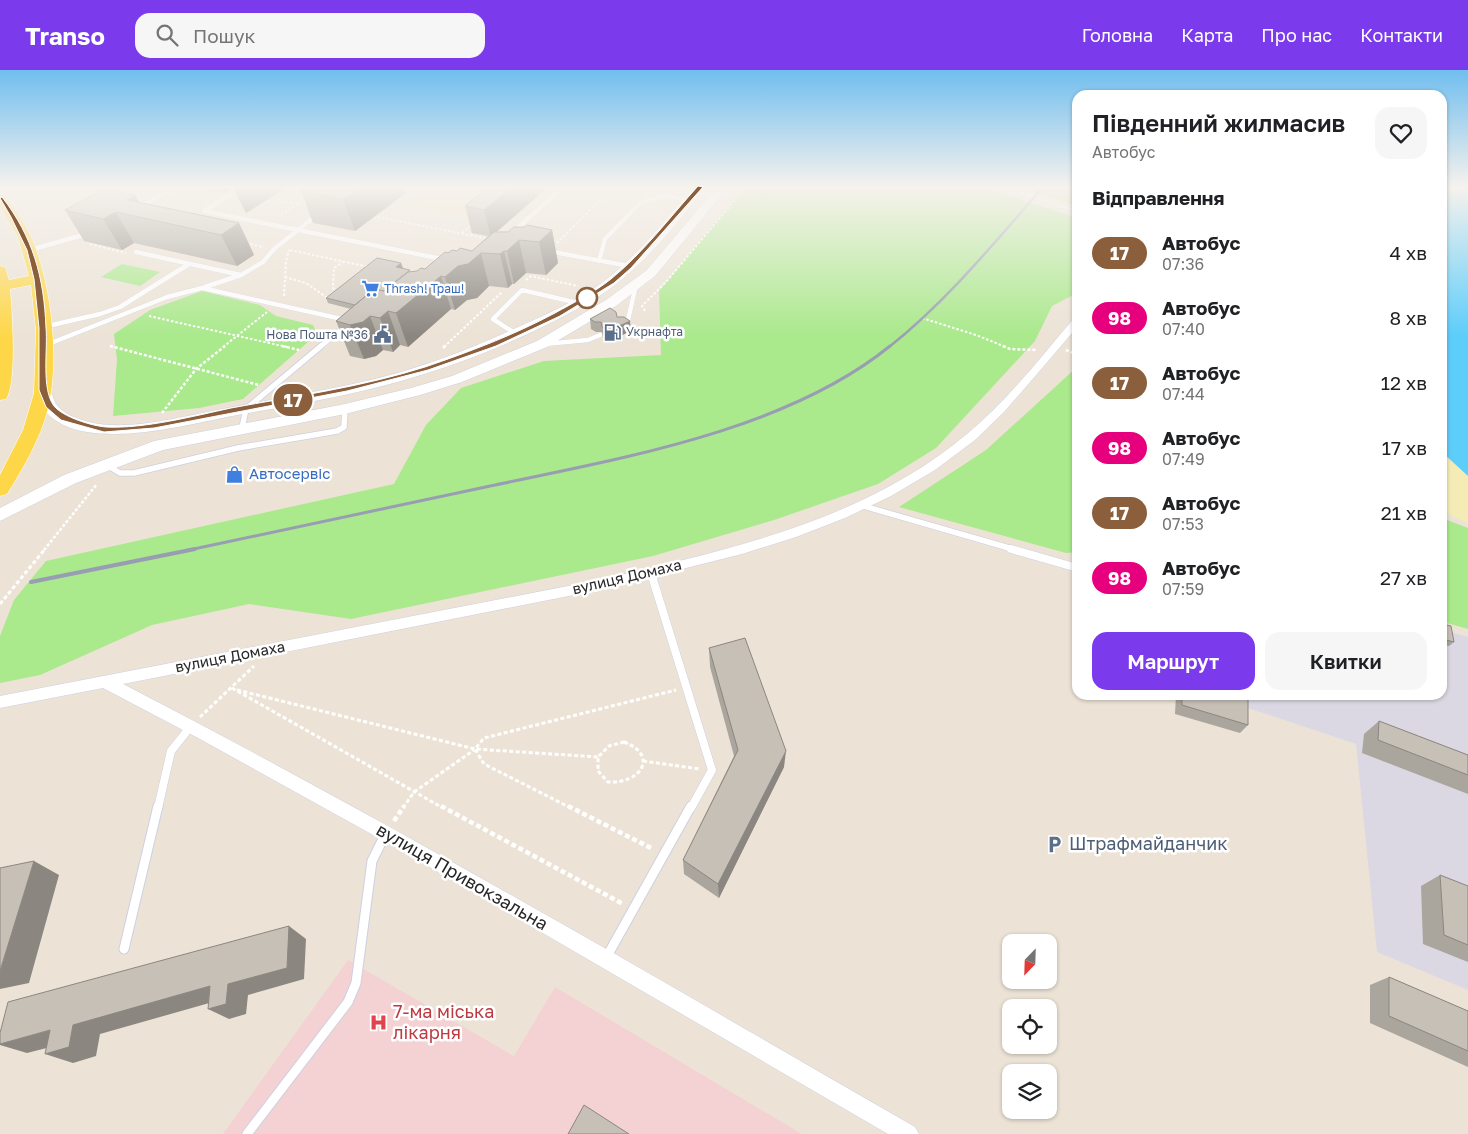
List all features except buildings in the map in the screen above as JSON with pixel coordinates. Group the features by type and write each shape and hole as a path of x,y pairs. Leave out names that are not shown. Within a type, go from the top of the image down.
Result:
{"main road":[{"path":"0,489 13,472 39,411 43,390 43,328 38,279 30,250 24,237"},
{"path":"0,270 2,333 6,344 0,395"},
{"path":"1,286 38,279"}],"street":[{"path":"43,390 50,407 64,418 104,430 154,426 382,381 441,363 516,334 578,303 612,282 656,237"},
{"path":"0,515 70,479 160,445 345,409 457,379 542,344 611,303 651,273 682,237"},
{"name":"вулиця Домаха","path":"103,682 652,573 770,541 809,528 890,492 938,462 971,437 1021,389 1072,326"},
{"path":"0,702 103,682"},
{"name":"вулиця Привокзальна","path":"103,682 191,726 386,833 908,1134"}],"lane":[{"path":"30,250 79,237"},
{"path":"43,346 167,297 241,275 263,262 274,249 289,237"},
{"path":"335,237 457,262"},
{"path":"502,242 508,237"},
{"path":"599,261 608,237"},
{"path":"540,249 629,266"},
{"path":"136,252 241,275"},
{"path":"43,328 120,307 189,264"},
{"path":"621,324 628,320 636,285"},
{"path":"202,288 351,321 246,409 242,428"},
{"path":"516,334 494,320 519,292 528,290 578,303"},
{"path":"542,344 588,340 600,335"},
{"path":"104,466 120,473 134,473 238,448 337,431 344,426 345,409"},
{"path":"860,505 1072,566"},
{"path":"606,960 712,770 652,573"},
{"path":"124,949 171,751 191,726"},
{"path":"247,1134 348,1002 356,983 372,861 386,833"}],"path":[{"path":"161,415 196,370 271,308 284,306 285,277 289,250 295,237"},
{"path":"475,237 502,242"},
{"path":"550,251 564,237"},
{"path":"645,311 642,306 666,282 704,237"},
{"path":"70,240 128,253 136,252"},
{"path":"245,243 369,267 362,272"},
{"path":"337,293 333,288 334,268 343,261"},
{"path":"285,277 306,283 329,299"},
{"path":"313,312 343,288"},
{"path":"136,309 149,316 312,353"},
{"path":"922,318 976,335 1010,349 1026,351 1055,346"},
{"path":"110,346 196,370 271,388"},
{"path":"0,604 102,479 104,466"},
{"path":"191,726 272,648"},
{"path":"386,833 414,792 474,749 484,738 687,687"},
{"path":"232,688 474,749 598,757"},
{"path":"232,688 414,792 634,910"},
{"path":"624,742 638,748 643,761 639,774 632,779 617,784 602,777 597,764 598,757 609,746 624,742"},
{"path":"474,749 484,764 664,855"},
{"path":"643,761 712,770"}],"shaded area":[{"path":"1447,631 1468,637 1468,990 1377,952 1356,744 1224,700 1447,700"},
{"name":"7-ма міська лікарня","path":"348,960 514,1056 555,987 802,1134 223,1134"}],"green space":[{"path":"703,237 1072,237 1072,296 1052,306 1035,341 936,448 878,484 774,520 653,556 351,619 249,604 152,625 40,675 0,683 0,636 14,600 46,561 394,484 426,425 461,388 544,361 661,355 659,291"},
{"path":"122,264 160,272 140,286 101,277"},
{"path":"202,291 260,305 276,316 313,325 317,334 243,399 199,408 113,416 117,360 114,334 150,310"},
{"path":"1072,372 1072,552 1066,553 899,507 986,450"},
{"path":"1447,520 1468,528 1468,629 1447,623"}],"sand":[{"path":"1447,457 1468,476 1468,523 1447,513"}],"water":[{"path":"1447,237 1468,237 1468,476 1447,457"}],"railway":[{"path":"889,347 931,310 1000,237"},
{"path":"189,550 596,464 702,437 754,420 803,399 849,375 890,346"},
{"path":"31,582 195,549"}],"bus line":[{"name":"17","path":"24,237 30,250 38,279 43,328 43,390 50,407 64,418 104,430 154,426 246,409 347,389 426,369 531,328 595,293 612,282 629,266 655,237"}],"place":[{"name":"Thrash! Траш!","path":"370,289"},
{"name":"Укрнафта","path":"612,332"},
{"name":"Нова Пошта №36","path":"382,335"},
{"name":"Автосервіс","path":"235,474"},
{"name":"Штрафмайданчик","path":"1055,844"},
{"name":"7-ма міська лікарня","path":"379,1022"}]}
